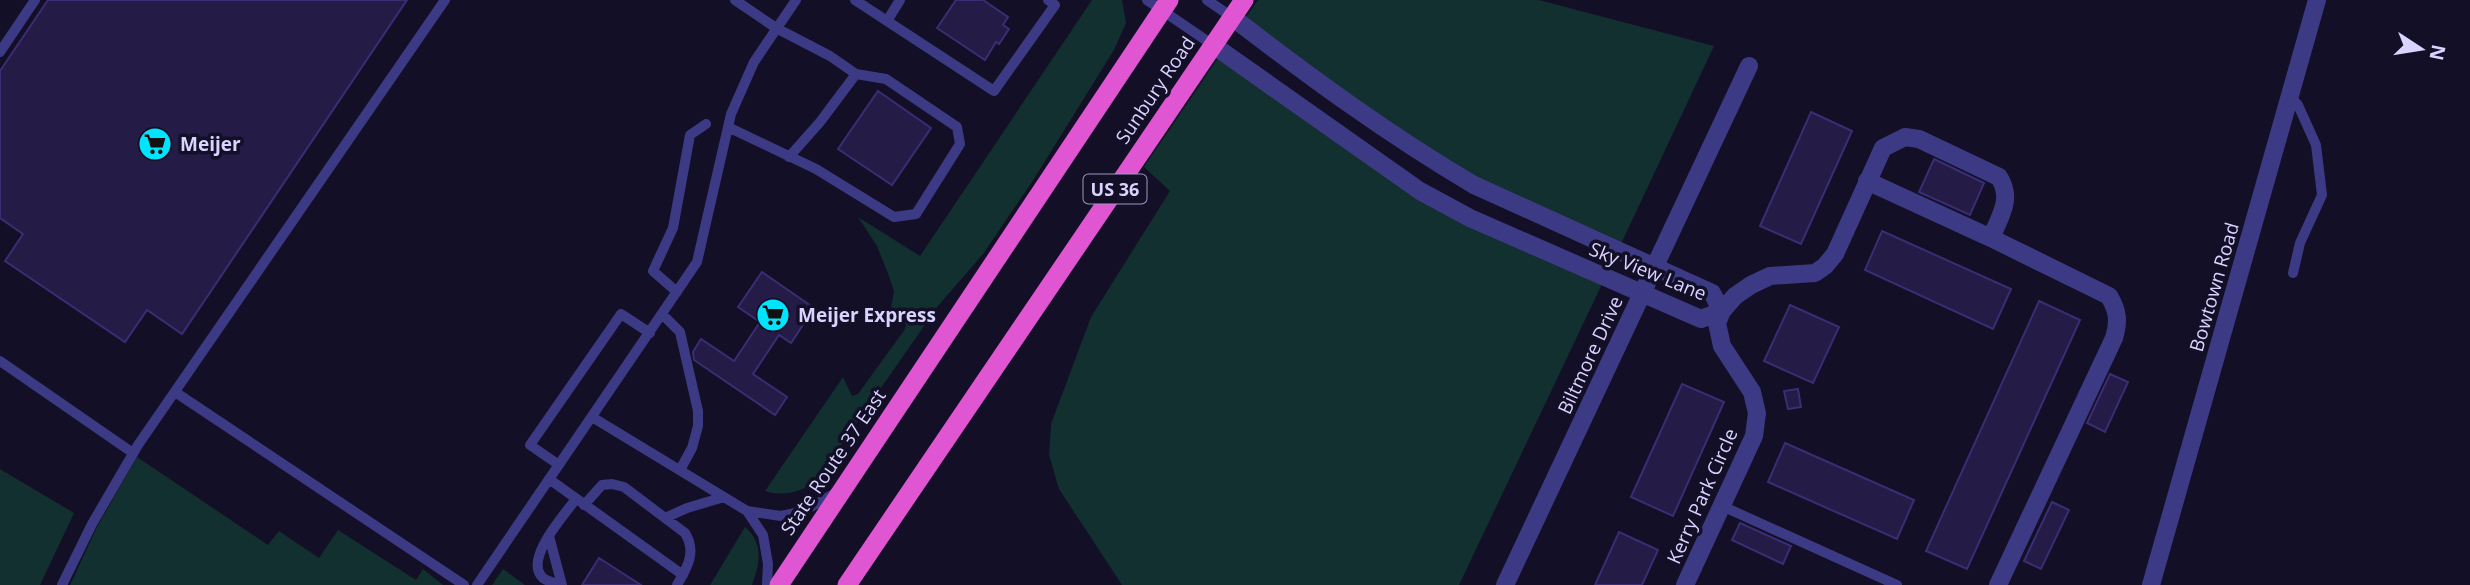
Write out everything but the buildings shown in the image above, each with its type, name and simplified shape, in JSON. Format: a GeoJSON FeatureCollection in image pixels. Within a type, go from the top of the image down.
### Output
{"type":"FeatureCollection","features":[{"type":"Feature","properties":{"kind":"highway","name":"Sunbury Road"},"geometry":{"type":"LineString","coordinates":[[847,585],[1244,0]]}},
{"type":"Feature","properties":{"kind":"highway","name":"Sunbury Road"},"geometry":{"type":"LineString","coordinates":[[926,363],[1159,4]]}},
{"type":"Feature","properties":{"kind":"highway","name":"State Route 37 East"},"geometry":{"type":"LineString","coordinates":[[779,585],[926,363]]}},
{"type":"Feature","properties":{"kind":"street","name":"Bowtown Road"},"geometry":{"type":"LineString","coordinates":[[2151,585],[2317,0]]}},
{"type":"Feature","properties":{"kind":"street","name":"Sky View Lane"},"geometry":{"type":"LineString","coordinates":[[1213,45],[1420,191],[1470,218],[1701,319],[1722,311],[1712,293],[1474,185],[1450,171],[1312,78],[1232,17]]}},
{"type":"Feature","properties":{"kind":"street","name":"Biltmore Drive"},"geometry":{"type":"LineString","coordinates":[[1505,585],[1749,66]]}},
{"type":"Feature","properties":{"kind":"street"},"geometry":{"type":"LineString","coordinates":[[1722,311],[1735,296],[1770,276],[1815,273],[1825,266],[1835,254],[1883,148],[1905,137],[1919,139],[1999,177],[2005,187],[2006,202],[1991,238]]}},
{"type":"Feature","properties":{"kind":"street"},"geometry":{"type":"LineString","coordinates":[[1867,181],[2109,296],[2116,308],[2119,321],[2114,338],[1998,585]]}},
{"type":"Feature","properties":{"kind":"street","name":"Kerry Park Circle"},"geometry":{"type":"LineString","coordinates":[[1685,585],[1754,436],[1758,413],[1752,392],[1722,346],[1717,323],[1722,311]]}},
{"type":"Feature","properties":{"kind":"lane"},"geometry":{"type":"LineString","coordinates":[[0,52],[35,0]]}},
{"type":"Feature","properties":{"kind":"lane"},"geometry":{"type":"LineString","coordinates":[[62,585],[92,524],[133,453],[445,0]]}},
{"type":"Feature","properties":{"kind":"lane"},"geometry":{"type":"LineString","coordinates":[[729,127],[816,169],[894,217],[916,214],[960,144],[957,127],[886,79],[856,74],[830,56],[776,28],[735,0]]}},
{"type":"Feature","properties":{"kind":"lane"},"geometry":{"type":"LineString","coordinates":[[478,585],[697,262],[731,114],[754,62],[796,0]]}},
{"type":"Feature","properties":{"kind":"lane"},"geometry":{"type":"LineString","coordinates":[[855,0],[994,91],[1055,5],[1048,0]]}},
{"type":"Feature","properties":{"kind":"lane"},"geometry":{"type":"LineString","coordinates":[[887,21],[900,0]]}},
{"type":"Feature","properties":{"kind":"lane"},"geometry":{"type":"LineString","coordinates":[[1207,0],[1232,17]]}},
{"type":"Feature","properties":{"kind":"lane"},"geometry":{"type":"LineString","coordinates":[[1159,4],[1213,45]]}},
{"type":"Feature","properties":{"kind":"lane"},"geometry":{"type":"LineString","coordinates":[[789,157],[820,122],[856,74]]}},
{"type":"Feature","properties":{"kind":"lane"},"geometry":{"type":"LineString","coordinates":[[2290,96],[2298,105],[2316,145],[2322,195],[2300,243],[2293,273]]}},
{"type":"Feature","properties":{"kind":"lane"},"geometry":{"type":"LineString","coordinates":[[677,292],[653,271],[673,228],[690,135],[706,124]]}},
{"type":"Feature","properties":{"kind":"lane"},"geometry":{"type":"LineString","coordinates":[[559,465],[530,444],[621,314],[650,333]]}},
{"type":"Feature","properties":{"kind":"lane"},"geometry":{"type":"LineString","coordinates":[[662,314],[680,332],[698,411],[698,426],[692,448],[680,470]]}},
{"type":"Feature","properties":{"kind":"lane"},"geometry":{"type":"LineString","coordinates":[[0,361],[133,453]]}},
{"type":"Feature","properties":{"kind":"lane"},"geometry":{"type":"LineString","coordinates":[[174,392],[464,585]]}},
{"type":"Feature","properties":{"kind":"lane"},"geometry":{"type":"LineString","coordinates":[[592,417],[747,511],[781,516],[804,511],[844,488]]}},
{"type":"Feature","properties":{"kind":"lane"},"geometry":{"type":"LineString","coordinates":[[549,479],[580,502],[680,580],[689,564],[691,542],[685,533],[624,487],[602,485],[580,502],[549,536],[538,557],[537,569],[543,579],[561,585]]}},
{"type":"Feature","properties":{"kind":"lane"},"geometry":{"type":"LineString","coordinates":[[665,518],[724,497]]}},
{"type":"Feature","properties":{"kind":"lane"},"geometry":{"type":"LineString","coordinates":[[1722,506],[1897,585]]}},
{"type":"Feature","properties":{"kind":"lane"},"geometry":{"type":"LineString","coordinates":[[747,511],[763,535],[768,565],[767,585]]}},
{"type":"Feature","properties":{"kind":"lane"},"geometry":{"type":"LineString","coordinates":[[549,536],[561,585]]}},
{"type":"Feature","properties":{"kind":"green space"},"geometry":{"type":"Polygon","coordinates":[[[1092,0],[1122,0],[1126,23],[1114,50],[1032,182],[983,254],[938,306],[817,480],[792,492],[779,494],[765,491],[843,377],[852,396],[858,394],[905,329],[906,325],[891,308],[894,291],[877,246],[858,217],[920,256],[1092,0]]]}},
{"type":"Feature","properties":{"kind":"green space"},"geometry":{"type":"Polygon","coordinates":[[[1258,0],[1539,0],[1714,46],[1620,246],[1485,183],[1445,161],[1244,20],[1258,0]]]}},
{"type":"Feature","properties":{"kind":"green space"},"geometry":{"type":"Polygon","coordinates":[[[1219,57],[1406,189],[1603,282],[1459,585],[1122,585],[1059,489],[1049,455],[1051,424],[1091,317],[1170,191],[1144,167],[1219,57]]]}},
{"type":"Feature","properties":{"kind":"green space"},"geometry":{"type":"Polygon","coordinates":[[[137,457],[268,545],[279,531],[319,558],[338,530],[416,580],[423,569],[443,585],[70,585],[97,527],[137,457]]]}},
{"type":"Feature","properties":{"kind":"green space"},"geometry":{"type":"Polygon","coordinates":[[[0,469],[74,513],[40,585],[0,585],[0,469]]]}},
{"type":"Feature","properties":{"kind":"green space"},"geometry":{"type":"Polygon","coordinates":[[[745,527],[755,540],[759,554],[752,585],[710,585],[745,527]]]}},
{"type":"Feature","properties":{"kind":"green space"},"geometry":{"type":"Polygon","coordinates":[[[503,569],[525,585],[492,585],[503,569]]]}},
{"type":"Feature","properties":{"kind":"place","name":"Meijer"},"geometry":{"type":"Point","coordinates":[155,144]}},
{"type":"Feature","properties":{"kind":"place","name":"Meijer Express"},"geometry":{"type":"Point","coordinates":[773,315]}}]}
